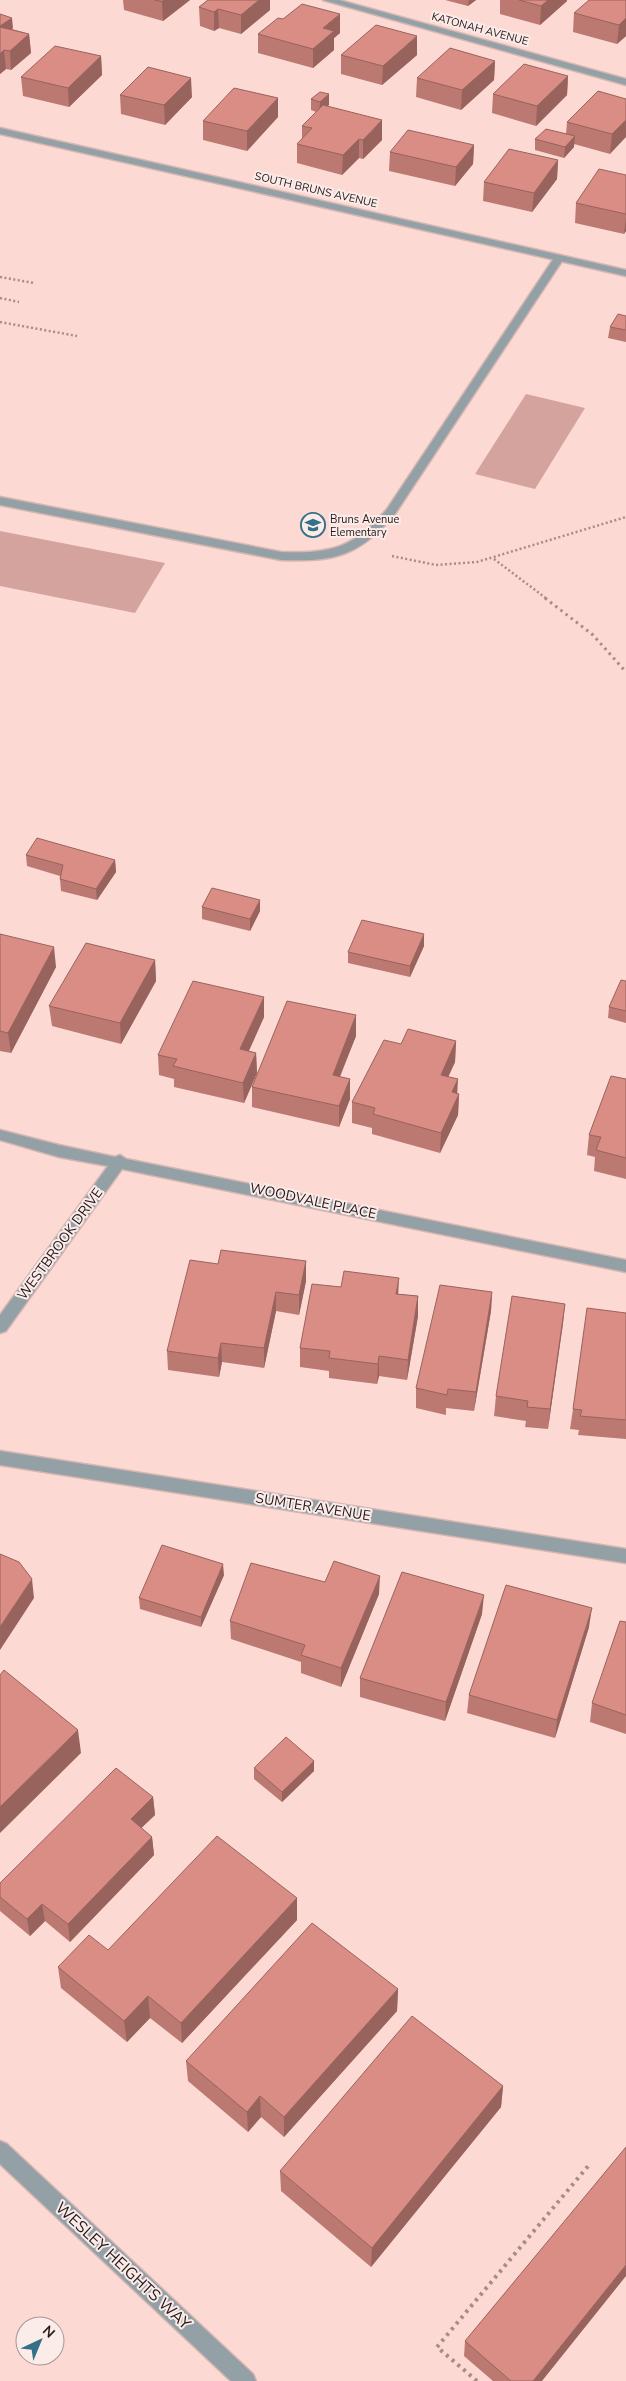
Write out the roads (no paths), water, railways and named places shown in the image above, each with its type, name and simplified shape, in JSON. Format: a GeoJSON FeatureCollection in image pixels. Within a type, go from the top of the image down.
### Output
{"type":"FeatureCollection","features":[{"type":"Feature","properties":{"kind":"street","name":"KATONAH AVENUE"},"geometry":{"type":"LineString","coordinates":[[328,0],[626,82]]}},
{"type":"Feature","properties":{"kind":"street","name":"SOUTH BRUNS AVENUE"},"geometry":{"type":"LineString","coordinates":[[0,132],[626,273]]}},
{"type":"Feature","properties":{"kind":"street"},"geometry":{"type":"LineString","coordinates":[[0,501],[281,556],[304,557],[334,554],[355,546],[370,536],[391,510],[560,258]]}},
{"type":"Feature","properties":{"kind":"street","name":"WOODVALE PLACE"},"geometry":{"type":"LineString","coordinates":[[0,1135],[59,1151],[626,1266]]}},
{"type":"Feature","properties":{"kind":"street","name":"WESTBROOK DRIVE"},"geometry":{"type":"LineString","coordinates":[[0,1327],[120,1162]]}},
{"type":"Feature","properties":{"kind":"street","name":"SUMTER AVENUE"},"geometry":{"type":"LineString","coordinates":[[0,1458],[626,1556]]}},
{"type":"Feature","properties":{"kind":"street","name":"WESLEY HEIGHTS WAY"},"geometry":{"type":"LineString","coordinates":[[0,2151],[246,2381]]}},
{"type":"Feature","properties":{"kind":"place","name":"Bruns Avenue Elementary"},"geometry":{"type":"Point","coordinates":[313,525]}}]}
